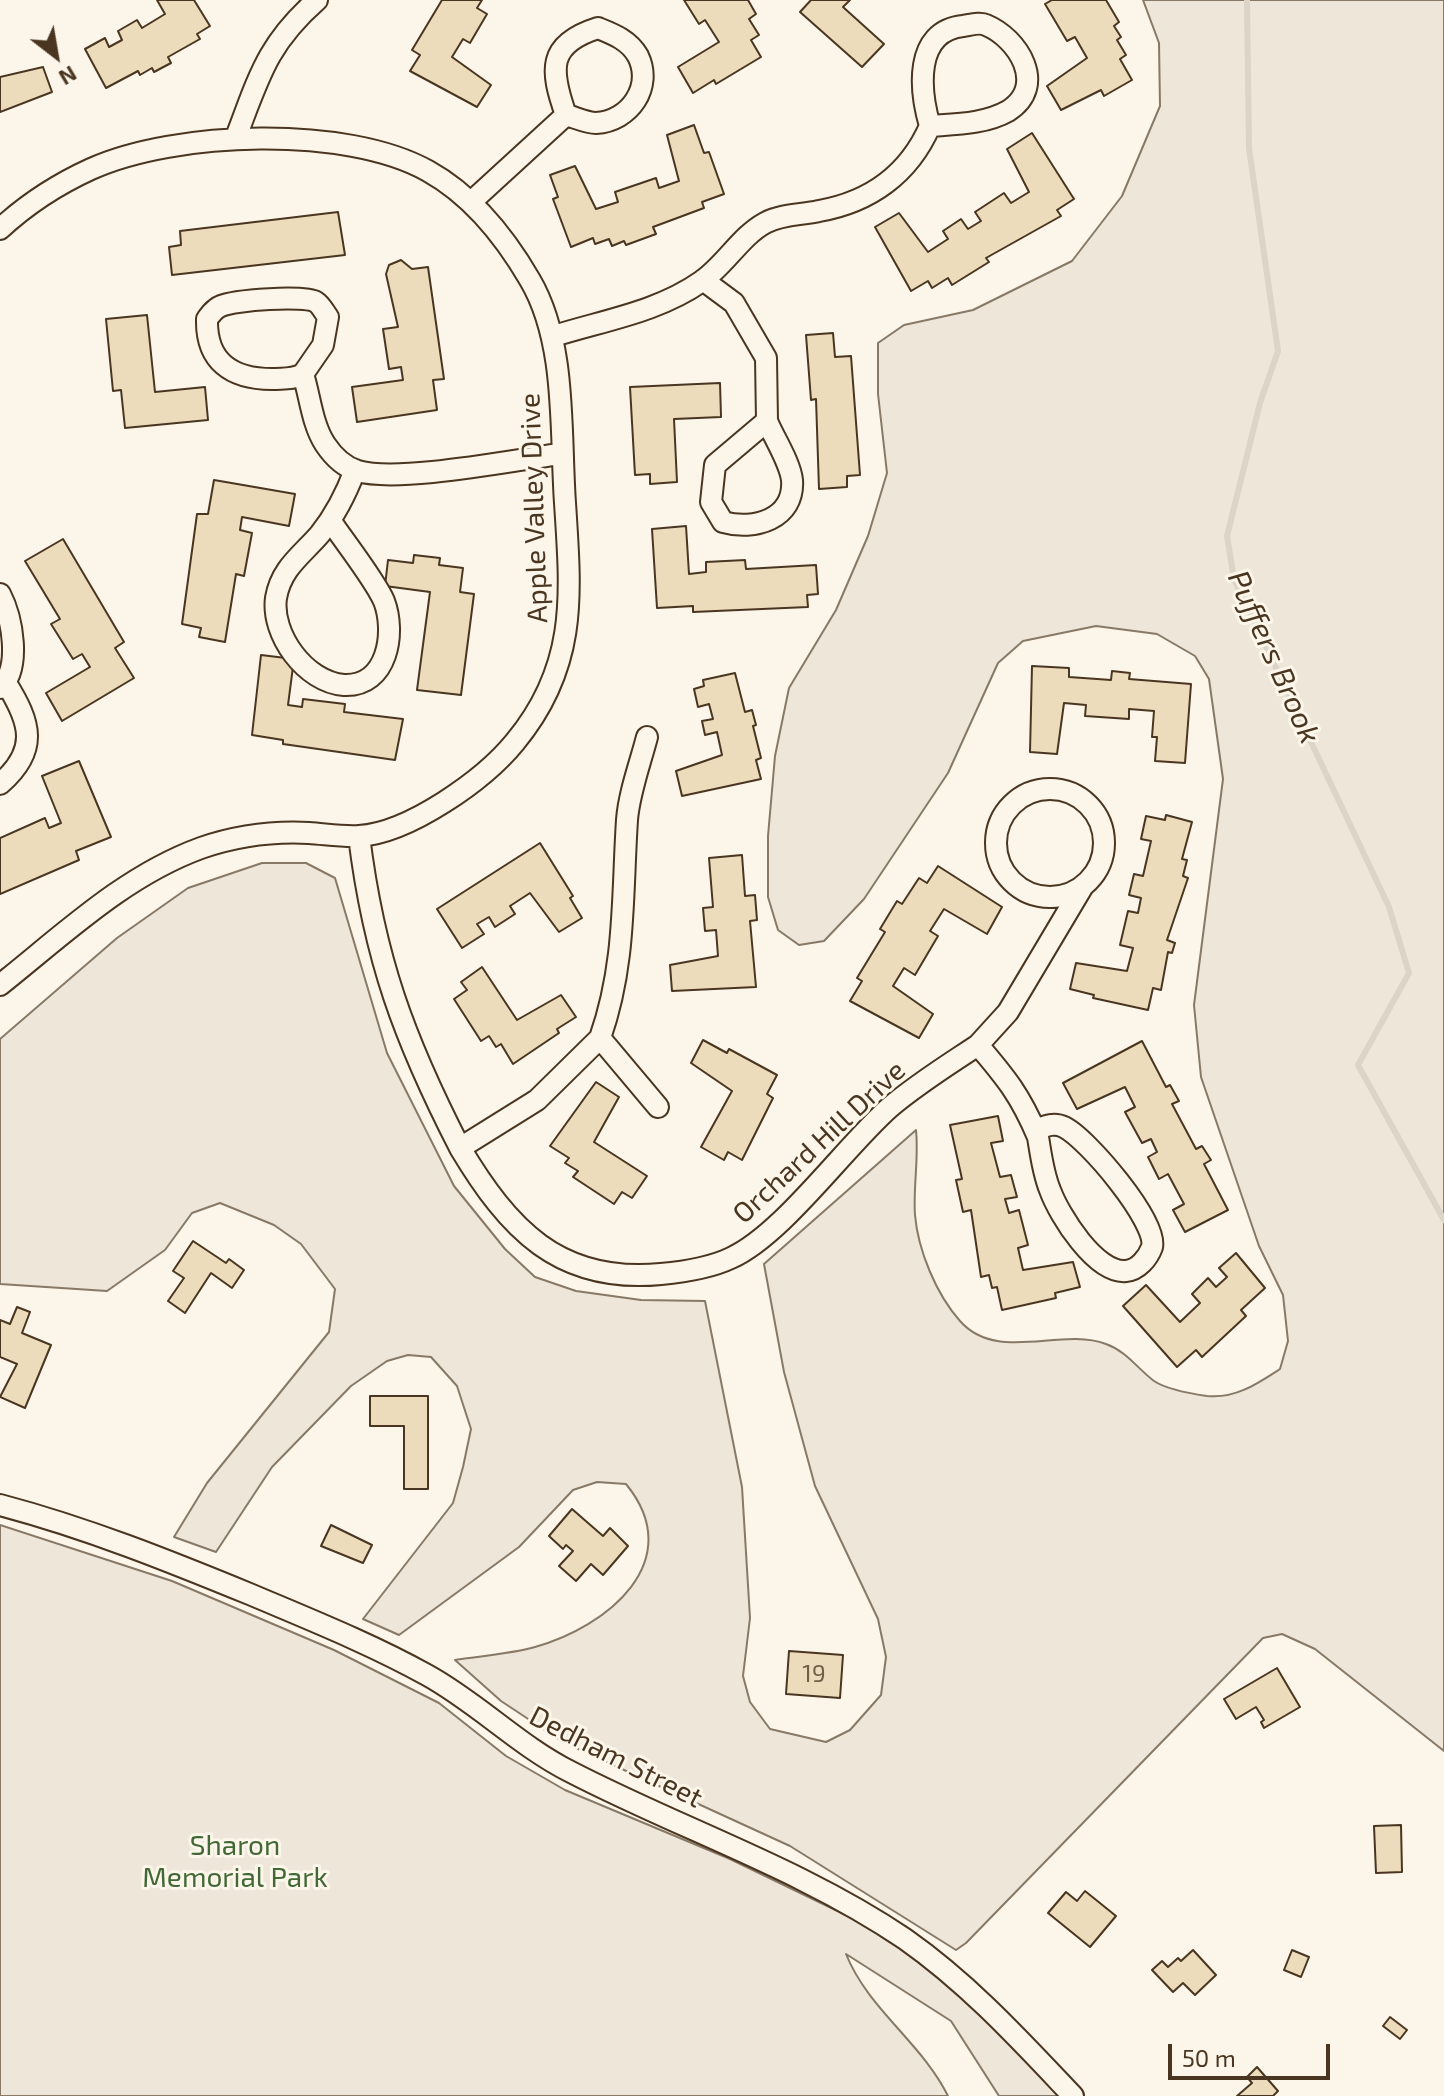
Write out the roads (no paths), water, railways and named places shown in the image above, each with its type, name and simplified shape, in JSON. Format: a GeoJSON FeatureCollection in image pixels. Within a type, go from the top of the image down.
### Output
{"type":"FeatureCollection","features":[{"type":"Feature","properties":{"kind":"street"},"geometry":{"type":"LineString","coordinates":[[236,137],[268,53],[288,25],[317,0]]}},
{"type":"Feature","properties":{"kind":"street"},"geometry":{"type":"LineString","coordinates":[[554,336],[653,308],[703,280],[766,223],[830,210],[876,191],[906,168],[920,150],[930,126],[921,93],[925,56],[938,35],[954,27],[984,23],[1010,38],[1025,62],[1028,76],[1020,99],[1008,111],[974,123],[930,126]]}},
{"type":"Feature","properties":{"kind":"street"},"geometry":{"type":"LineString","coordinates":[[598,28],[623,39],[638,56],[644,81],[638,97],[626,113],[596,123],[566,115],[554,74],[558,52],[574,35],[598,28]]}},
{"type":"Feature","properties":{"kind":"street"},"geometry":{"type":"LineString","coordinates":[[471,202],[566,115]]}},
{"type":"Feature","properties":{"kind":"street","name":"Apple Valley Drive"},"geometry":{"type":"LineString","coordinates":[[0,229],[30,201],[94,167],[236,137],[297,139],[368,149],[426,170],[471,202],[496,229],[532,283],[554,336],[570,606],[565,645],[549,688],[515,741],[471,782],[401,824],[359,836],[287,832],[245,835],[163,863],[128,884],[0,985]]}},
{"type":"Feature","properties":{"kind":"street"},"geometry":{"type":"LineString","coordinates":[[703,280],[734,303],[766,358],[767,421],[792,478],[791,495],[783,512],[760,524],[723,522],[711,502],[715,465],[767,421]]}},
{"type":"Feature","properties":{"kind":"street"},"geometry":{"type":"LineString","coordinates":[[314,300],[328,317],[326,331],[313,363],[303,374],[294,379],[253,379],[237,374],[224,366],[207,340],[207,319],[221,305],[314,300]]}},
{"type":"Feature","properties":{"kind":"street"},"geometry":{"type":"LineString","coordinates":[[303,374],[320,436],[338,460],[355,470],[415,472],[560,454]]}},
{"type":"Feature","properties":{"kind":"street"},"geometry":{"type":"LineString","coordinates":[[330,520],[379,592],[390,628],[383,662],[375,673],[350,685],[329,681],[314,672],[286,644],[275,623],[276,601],[283,576],[330,520],[346,495],[355,470]]}},
{"type":"Feature","properties":{"kind":"street"},"geometry":{"type":"LineString","coordinates":[[0,594],[13,654],[3,685],[18,703],[29,736],[20,764],[0,784]]}},
{"type":"Feature","properties":{"kind":"street"},"geometry":{"type":"LineString","coordinates":[[460,1148],[537,1100],[600,1038],[618,970],[625,916],[627,817],[647,737]]}},
{"type":"Feature","properties":{"kind":"street","name":"Orchard Hill Drive"},"geometry":{"type":"LineString","coordinates":[[359,836],[371,912],[391,995],[419,1067],[460,1148],[507,1216],[527,1237],[554,1255],[581,1267],[630,1275],[688,1270],[731,1258],[749,1246],[889,1109],[978,1045],[1012,1006],[1101,861],[1103,830],[1097,816],[1074,795],[1059,790],[1028,794],[1014,803],[997,831],[996,848],[1009,878],[1037,896],[1053,897],[1083,886]]}},
{"type":"Feature","properties":{"kind":"street"},"geometry":{"type":"LineString","coordinates":[[600,1038],[658,1107]]}},
{"type":"Feature","properties":{"kind":"street"},"geometry":{"type":"LineString","coordinates":[[978,1045],[1014,1085],[1035,1130],[1049,1189],[1067,1223],[1102,1264],[1125,1271],[1138,1266],[1151,1248],[1152,1234],[1110,1172],[1092,1150],[1062,1125],[1035,1130]]}},
{"type":"Feature","properties":{"kind":"street","name":"Dedham Street"},"geometry":{"type":"LineString","coordinates":[[0,1505],[179,1564],[356,1639],[449,1688],[517,1741],[573,1773],[852,1907],[904,1939],[967,1988],[1073,2096]]}},
{"type":"Feature","properties":{"kind":"waterway","name":"Puffers Brook"},"geometry":{"type":"LineString","coordinates":[[1247,0],[1249,148],[1278,351],[1260,403],[1227,536],[1234,579],[1389,907],[1409,973],[1358,1065],[1444,1220]]}},
{"type":"Feature","properties":{"kind":"park label","name":"Sharon Memorial Park"},"geometry":{"type":"Point","coordinates":[235,1862]}}]}
